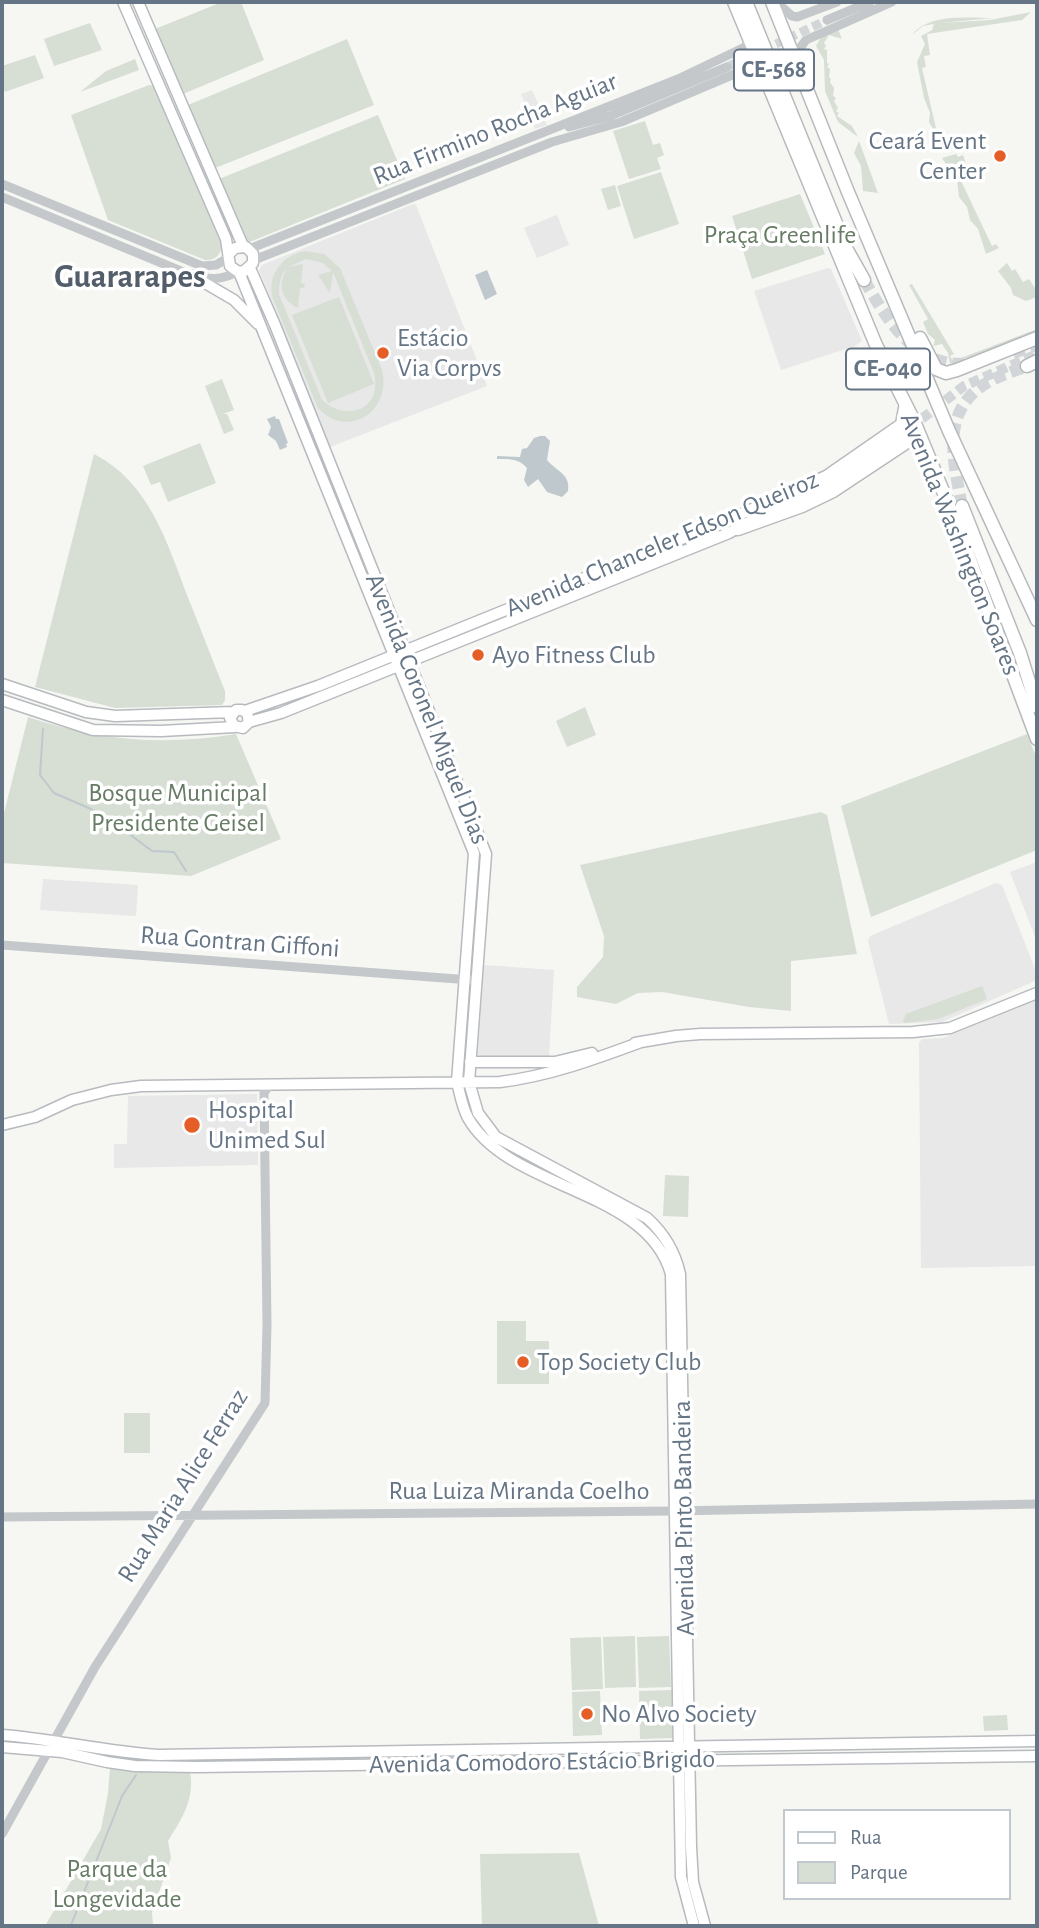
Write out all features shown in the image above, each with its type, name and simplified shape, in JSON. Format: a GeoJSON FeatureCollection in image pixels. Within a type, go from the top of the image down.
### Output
{"type":"FeatureCollection","features":[{"type":"Feature","properties":{"kind":"highway","name":"Avenida Washington Soares"},"geometry":{"type":"LineString","coordinates":[[734,2],[876,345],[905,403],[957,525],[1037,739]]}},
{"type":"Feature","properties":{"kind":"highway","name":"CE-568"},"geometry":{"type":"LineString","coordinates":[[746,2],[847,250],[864,280]]}},
{"type":"Feature","properties":{"kind":"highway","name":"Avenida Washington Soares"},"geometry":{"type":"LineString","coordinates":[[774,2],[848,192],[970,480],[1021,581],[1037,620]]}},
{"type":"Feature","properties":{"kind":"highway"},"geometry":{"type":"LineString","coordinates":[[848,192],[874,234],[924,348],[936,369],[951,373],[1037,338]]}},
{"type":"Feature","properties":{"kind":"highway"},"geometry":{"type":"LineString","coordinates":[[738,529],[833,492],[910,440],[917,439],[923,443]]}},
{"type":"Feature","properties":{"kind":"highway"},"geometry":{"type":"LineString","coordinates":[[962,506],[1020,653],[1037,707]]}},
{"type":"Feature","properties":{"kind":"main road"},"geometry":{"type":"LineString","coordinates":[[123,2],[226,239],[229,256]]}},
{"type":"Feature","properties":{"kind":"main road","name":"Avenida Coronel Miguel Dias"},"geometry":{"type":"LineString","coordinates":[[138,2],[249,256],[401,659],[442,760],[486,854],[470,1062],[463,1082]]}},
{"type":"Feature","properties":{"kind":"main road"},"geometry":{"type":"LineString","coordinates":[[229,256],[235,248],[249,256],[238,271]]}},
{"type":"Feature","properties":{"kind":"main road","name":"Avenida Coronel Miguel Dias"},"geometry":{"type":"LineString","coordinates":[[229,256],[230,266],[238,271],[354,540]]}},
{"type":"Feature","properties":{"kind":"main road"},"geometry":{"type":"LineString","coordinates":[[193,276],[234,300],[264,330]]}},
{"type":"Feature","properties":{"kind":"main road","name":"Avenida Chanceler Edson Queiroz"},"geometry":{"type":"LineString","coordinates":[[2,684],[86,712],[115,716],[281,713],[561,588],[723,522],[826,476],[901,424],[905,403]]}},
{"type":"Feature","properties":{"kind":"main road","name":"Avenida Chanceler Edson Queiroz"},"geometry":{"type":"LineString","coordinates":[[465,633],[536,611],[738,529],[779,505],[831,484],[906,432]]}},
{"type":"Feature","properties":{"kind":"main road"},"geometry":{"type":"LineString","coordinates":[[536,611],[561,588]]}},
{"type":"Feature","properties":{"kind":"main road"},"geometry":{"type":"LineString","coordinates":[[20,707],[26,693]]}},
{"type":"Feature","properties":{"kind":"main road"},"geometry":{"type":"LineString","coordinates":[[2,700],[78,726],[101,730],[161,731],[235,727],[230,720],[242,715]]}},
{"type":"Feature","properties":{"kind":"main road","name":"Avenida Coronel Miguel Dias"},"geometry":{"type":"LineString","coordinates":[[442,760],[474,853],[464,979],[463,1082],[468,1118],[489,1143],[511,1158],[640,1226],[661,1250],[675,1274]]}},
{"type":"Feature","properties":{"kind":"main road"},"geometry":{"type":"LineString","coordinates":[[470,1062],[555,1062],[641,1042],[700,1034],[913,1032],[950,1028],[1037,993]]}},
{"type":"Feature","properties":{"kind":"main road"},"geometry":{"type":"LineString","coordinates":[[2,1125],[36,1117],[72,1100],[141,1086],[500,1082],[543,1075],[641,1042]]}},
{"type":"Feature","properties":{"kind":"main road","name":"Avenida Pinto Bandeira"},"geometry":{"type":"LineString","coordinates":[[675,1274],[685,1761],[681,1877],[694,1905]]}},
{"type":"Feature","properties":{"kind":"main road","name":"Avenida Comodoro Estácio Brigido"},"geometry":{"type":"LineString","coordinates":[[2,1735],[54,1739],[109,1751],[159,1755],[1037,1741]]}},
{"type":"Feature","properties":{"kind":"main road","name":"Avenida Comodoro Estácio Brigido"},"geometry":{"type":"LineString","coordinates":[[2,1747],[48,1750],[121,1764],[184,1767],[1037,1756]]}},
{"type":"Feature","properties":{"kind":"main road"},"geometry":{"type":"LineString","coordinates":[[694,1905],[694,1926]]}},
{"type":"Feature","properties":{"kind":"main road"},"geometry":{"type":"LineString","coordinates":[[694,1905],[705,1926]]}},
{"type":"Feature","properties":{"kind":"street"},"geometry":{"type":"LineString","coordinates":[[774,2],[797,17],[837,2]]}},
{"type":"Feature","properties":{"kind":"street"},"geometry":{"type":"LineString","coordinates":[[827,20],[870,2]]}},
{"type":"Feature","properties":{"kind":"street"},"geometry":{"type":"LineString","coordinates":[[794,57],[806,40],[892,2]]}},
{"type":"Feature","properties":{"kind":"street","name":"Rua Firmino Rocha Aguiar"},"geometry":{"type":"LineString","coordinates":[[249,256],[714,63],[745,47],[749,38]]}},
{"type":"Feature","properties":{"kind":"street"},"geometry":{"type":"LineString","coordinates":[[552,130],[610,116],[727,67]]}},
{"type":"Feature","properties":{"kind":"street","name":"Rua Firmino Rocha Aguiar"},"geometry":{"type":"LineString","coordinates":[[249,256],[552,142],[621,122],[744,70],[762,72]]}},
{"type":"Feature","properties":{"kind":"street"},"geometry":{"type":"LineString","coordinates":[[2,184],[202,266],[216,265],[229,256]]}},
{"type":"Feature","properties":{"kind":"street"},"geometry":{"type":"LineString","coordinates":[[2,197],[193,276],[223,278],[238,271]]}},
{"type":"Feature","properties":{"kind":"street","name":"Rua Gontran Giffoni"},"geometry":{"type":"LineString","coordinates":[[2,945],[476,980]]}},
{"type":"Feature","properties":{"kind":"street","name":"Rua Maria Alice Ferraz"},"geometry":{"type":"LineString","coordinates":[[2,1834],[116,1633],[265,1403],[267,1325],[264,1093],[270,1084]]}},
{"type":"Feature","properties":{"kind":"street","name":"Rua Luiza Miranda Coelho"},"geometry":{"type":"LineString","coordinates":[[2,1517],[679,1511],[1037,1504]]}},
{"type":"Feature","properties":{"kind":"shaded area"},"geometry":{"type":"Polygon","coordinates":[[[532,90],[547,125],[535,129],[521,94],[532,90]]]}},
{"type":"Feature","properties":{"kind":"shaded area","name":"Estácio Via Corpvs"},"geometry":{"type":"Polygon","coordinates":[[[416,205],[487,386],[330,447],[259,270],[262,265],[416,205]]]}},
{"type":"Feature","properties":{"kind":"shaded area"},"geometry":{"type":"Polygon","coordinates":[[[557,215],[569,245],[537,258],[524,228],[557,215]]]}},
{"type":"Feature","properties":{"kind":"shaded area"},"geometry":{"type":"Polygon","coordinates":[[[831,269],[862,341],[855,346],[781,370],[754,291],[831,269]]]}},
{"type":"Feature","properties":{"kind":"shaded area"},"geometry":{"type":"Polygon","coordinates":[[[487,270],[497,294],[485,300],[475,275],[487,270]]]}},
{"type":"Feature","properties":{"kind":"shaded area"},"geometry":{"type":"Polygon","coordinates":[[[275,416],[279,419],[288,443],[287,447],[280,450],[276,441],[268,435],[271,427],[267,419],[275,416]]]}},
{"type":"Feature","properties":{"kind":"shaded area"},"geometry":{"type":"Polygon","coordinates":[[[545,436],[550,441],[547,460],[567,481],[568,491],[562,497],[547,492],[538,479],[528,487],[524,480],[527,468],[520,462],[497,459],[497,456],[520,457],[522,449],[527,448],[534,438],[545,436]]]}},
{"type":"Feature","properties":{"kind":"shaded area"},"geometry":{"type":"Polygon","coordinates":[[[1037,862],[1037,942],[1010,872],[1037,862]]]}},
{"type":"Feature","properties":{"kind":"shaded area"},"geometry":{"type":"Polygon","coordinates":[[[43,879],[138,885],[136,916],[40,910],[43,879]]]}},
{"type":"Feature","properties":{"kind":"shaded area"},"geometry":{"type":"Polygon","coordinates":[[[996,883],[1002,885],[1037,980],[942,1022],[889,1024],[868,941],[870,936],[996,883]]]}},
{"type":"Feature","properties":{"kind":"shaded area"},"geometry":{"type":"Polygon","coordinates":[[[484,965],[554,970],[549,1056],[481,1057],[478,1054],[484,965]]]}},
{"type":"Feature","properties":{"kind":"shaded area"},"geometry":{"type":"Polygon","coordinates":[[[1037,1000],[1037,1266],[921,1268],[919,1043],[922,1039],[943,1038],[1037,1000]]]}},
{"type":"Feature","properties":{"kind":"shaded area","name":"Hospital Unimed Sul"},"geometry":{"type":"Polygon","coordinates":[[[257,1094],[258,1165],[114,1168],[114,1144],[127,1144],[128,1096],[257,1094]]]}},
{"type":"Feature","properties":{"kind":"green space"},"geometry":{"type":"Polygon","coordinates":[[[222,2],[241,2],[264,60],[183,94],[155,29],[222,2]]]}},
{"type":"Feature","properties":{"kind":"green space"},"geometry":{"type":"Polygon","coordinates":[[[1031,12],[1022,20],[927,34],[930,55],[924,56],[926,67],[922,68],[938,137],[929,122],[930,113],[924,98],[917,62],[925,44],[921,36],[932,30],[934,24],[923,26],[950,18],[993,18],[941,23],[990,20],[1031,12]]]}},
{"type":"Feature","properties":{"kind":"green space"},"geometry":{"type":"Polygon","coordinates":[[[90,23],[102,50],[54,66],[44,39],[90,23]]]}},
{"type":"Feature","properties":{"kind":"green space"},"geometry":{"type":"Polygon","coordinates":[[[838,29],[842,39],[829,35],[824,43],[829,64],[827,67],[830,69],[830,82],[834,88],[834,101],[838,108],[836,111],[839,113],[837,116],[852,126],[858,137],[838,122],[825,91],[824,60],[816,46],[822,35],[838,29]]]}},
{"type":"Feature","properties":{"kind":"green space"},"geometry":{"type":"Polygon","coordinates":[[[347,39],[374,105],[215,168],[188,105],[347,39]]]}},
{"type":"Feature","properties":{"kind":"green space"},"geometry":{"type":"Polygon","coordinates":[[[35,55],[44,78],[5,92],[2,66],[35,55]]]}},
{"type":"Feature","properties":{"kind":"green space"},"geometry":{"type":"Polygon","coordinates":[[[135,59],[139,70],[80,92],[106,71],[135,59]]]}},
{"type":"Feature","properties":{"kind":"green space"},"geometry":{"type":"Polygon","coordinates":[[[149,85],[154,86],[222,245],[215,258],[205,260],[108,220],[71,115],[149,85]]]}},
{"type":"Feature","properties":{"kind":"green space"},"geometry":{"type":"Polygon","coordinates":[[[378,115],[405,179],[247,243],[219,179],[378,115]]]}},
{"type":"Feature","properties":{"kind":"green space"},"geometry":{"type":"Polygon","coordinates":[[[645,121],[653,145],[660,143],[664,155],[657,158],[661,169],[629,179],[613,131],[645,121]]]}},
{"type":"Feature","properties":{"kind":"green space"},"geometry":{"type":"Polygon","coordinates":[[[859,141],[878,193],[863,191],[861,166],[854,153],[859,141]]]}},
{"type":"Feature","properties":{"kind":"green space"},"geometry":{"type":"Polygon","coordinates":[[[956,154],[958,157],[963,155],[971,179],[962,183],[992,246],[996,244],[999,248],[986,254],[978,229],[970,220],[967,207],[959,197],[957,180],[942,158],[956,154]]]}},
{"type":"Feature","properties":{"kind":"green space"},"geometry":{"type":"Polygon","coordinates":[[[661,172],[679,224],[634,239],[617,186],[661,172]]]}},
{"type":"Feature","properties":{"kind":"green space"},"geometry":{"type":"Polygon","coordinates":[[[615,185],[621,206],[608,210],[601,189],[615,185]]]}},
{"type":"Feature","properties":{"kind":"green space","name":"Praça Greenlife"},"geometry":{"type":"Polygon","coordinates":[[[800,194],[825,254],[752,279],[732,216],[800,194]]]}},
{"type":"Feature","properties":{"kind":"green space"},"geometry":{"type":"Polygon","coordinates":[[[305,251],[324,254],[340,268],[382,370],[380,398],[374,409],[365,417],[342,421],[329,417],[318,408],[271,290],[278,268],[297,253],[305,251]],[[306,259],[288,267],[303,264],[301,283],[305,284],[304,288],[300,288],[298,308],[287,300],[282,291],[282,279],[287,268],[280,280],[279,294],[322,400],[342,411],[361,409],[373,396],[374,373],[333,272],[330,293],[318,275],[332,271],[323,263],[306,259]]]}},
{"type":"Feature","properties":{"kind":"green space"},"geometry":{"type":"Polygon","coordinates":[[[1007,263],[1012,271],[1015,269],[1023,282],[1029,279],[1037,291],[1037,297],[1026,301],[1013,295],[998,271],[1007,263]]]}},
{"type":"Feature","properties":{"kind":"green space"},"geometry":{"type":"Polygon","coordinates":[[[912,284],[954,354],[950,356],[953,361],[1037,329],[1037,332],[950,364],[948,353],[942,344],[933,346],[935,340],[928,334],[923,322],[928,319],[909,285],[912,284]]]}},
{"type":"Feature","properties":{"kind":"green space"},"geometry":{"type":"Polygon","coordinates":[[[339,297],[374,384],[328,403],[292,315],[339,297]]]}},
{"type":"Feature","properties":{"kind":"green space"},"geometry":{"type":"Polygon","coordinates":[[[222,379],[234,410],[223,414],[227,414],[234,430],[224,434],[205,386],[222,379]]]}},
{"type":"Feature","properties":{"kind":"green space"},"geometry":{"type":"Polygon","coordinates":[[[200,443],[216,483],[168,502],[160,482],[151,485],[143,466],[200,443]]]}},
{"type":"Feature","properties":{"kind":"green space","name":"Bosque Municipal Presidente Geisel"},"geometry":{"type":"Polygon","coordinates":[[[94,454],[129,480],[154,515],[225,691],[222,705],[115,708],[35,687],[94,454]]]}},
{"type":"Feature","properties":{"kind":"green space"},"geometry":{"type":"Polygon","coordinates":[[[585,707],[596,735],[567,747],[556,721],[585,707]]]}},
{"type":"Feature","properties":{"kind":"green space","name":"Bosque Municipal Presidente Geisel"},"geometry":{"type":"Polygon","coordinates":[[[28,717],[80,731],[131,739],[182,740],[236,734],[281,839],[191,876],[2,863],[2,821],[28,717]]]}},
{"type":"Feature","properties":{"kind":"green space"},"geometry":{"type":"Polygon","coordinates":[[[1027,734],[1037,759],[1037,850],[871,917],[841,806],[1027,734]]]}},
{"type":"Feature","properties":{"kind":"green space"},"geometry":{"type":"Polygon","coordinates":[[[821,812],[827,815],[857,954],[791,961],[791,1011],[749,1007],[662,992],[638,993],[616,1004],[577,997],[577,987],[603,957],[604,936],[580,865],[821,812]]]}},
{"type":"Feature","properties":{"kind":"green space"},"geometry":{"type":"Polygon","coordinates":[[[982,986],[987,999],[938,1019],[903,1021],[906,1014],[982,986]]]}},
{"type":"Feature","properties":{"kind":"green space"},"geometry":{"type":"Polygon","coordinates":[[[665,1175],[689,1176],[688,1217],[663,1216],[665,1175]]]}},
{"type":"Feature","properties":{"kind":"green space","name":"Top Society Club"},"geometry":{"type":"Polygon","coordinates":[[[497,1321],[526,1321],[526,1341],[549,1341],[549,1384],[497,1384],[497,1321]]]}},
{"type":"Feature","properties":{"kind":"green space"},"geometry":{"type":"Polygon","coordinates":[[[124,1413],[150,1413],[150,1453],[124,1453],[124,1413]]]}},
{"type":"Feature","properties":{"kind":"green space"},"geometry":{"type":"Polygon","coordinates":[[[635,1636],[636,1687],[605,1688],[603,1637],[635,1636]]]}},
{"type":"Feature","properties":{"kind":"green space"},"geometry":{"type":"Polygon","coordinates":[[[669,1636],[671,1687],[639,1688],[637,1637],[669,1636]]]}},
{"type":"Feature","properties":{"kind":"green space"},"geometry":{"type":"Polygon","coordinates":[[[601,1637],[603,1689],[572,1690],[570,1638],[601,1637]]]}},
{"type":"Feature","properties":{"kind":"green space"},"geometry":{"type":"Polygon","coordinates":[[[672,1690],[672,1738],[640,1739],[639,1691],[672,1690]]]}},
{"type":"Feature","properties":{"kind":"green space","name":"No Alvo Society"},"geometry":{"type":"Polygon","coordinates":[[[600,1691],[602,1735],[573,1736],[572,1692],[600,1691]]]}},
{"type":"Feature","properties":{"kind":"green space"},"geometry":{"type":"Polygon","coordinates":[[[1007,1715],[1008,1730],[984,1731],[983,1716],[1007,1715]]]}},
{"type":"Feature","properties":{"kind":"green space","name":"Parque da Longevidade"},"geometry":{"type":"Polygon","coordinates":[[[110,1768],[190,1771],[189,1800],[168,1841],[171,1858],[152,1912],[153,1925],[45,1926],[101,1829],[110,1768]]]}},
{"type":"Feature","properties":{"kind":"green space"},"geometry":{"type":"Polygon","coordinates":[[[579,1853],[599,1926],[482,1926],[480,1854],[579,1853]]]}},
{"type":"Feature","properties":{"kind":"waterway"},"geometry":{"type":"LineString","coordinates":[[43,729],[40,775],[54,793],[91,809],[152,851],[174,852],[186,871]]}},
{"type":"Feature","properties":{"kind":"waterway"},"geometry":{"type":"LineString","coordinates":[[64,1926],[71,1925],[122,1796],[136,1775]]}},
{"type":"Feature","properties":{"kind":"tunnel"},"geometry":{"type":"LineString","coordinates":[[727,67],[827,20]]}},
{"type":"Feature","properties":{"kind":"tunnel"},"geometry":{"type":"LineString","coordinates":[[864,280],[894,326],[920,351],[935,359],[972,363]]}},
{"type":"Feature","properties":{"kind":"tunnel"},"geometry":{"type":"LineString","coordinates":[[1013,353],[1037,345]]}},
{"type":"Feature","properties":{"kind":"tunnel"},"geometry":{"type":"LineString","coordinates":[[910,428],[964,386],[1037,354]]}},
{"type":"Feature","properties":{"kind":"tunnel"},"geometry":{"type":"LineString","coordinates":[[962,506],[953,441],[960,411],[982,386],[1027,366]]}},
{"type":"Feature","properties":{"kind":"place","name":"Ceará Event Center"},"geometry":{"type":"Point","coordinates":[1000,156]}},
{"type":"Feature","properties":{"kind":"place","name":"Estácio Via Corpvs"},"geometry":{"type":"Point","coordinates":[383,353]}},
{"type":"Feature","properties":{"kind":"place","name":"Ayo Fitness Club"},"geometry":{"type":"Point","coordinates":[478,655]}},
{"type":"Feature","properties":{"kind":"place","name":"Hospital Unimed Sul"},"geometry":{"type":"Point","coordinates":[192,1125]}},
{"type":"Feature","properties":{"kind":"place","name":"Top Society Club"},"geometry":{"type":"Point","coordinates":[523,1362]}},
{"type":"Feature","properties":{"kind":"place","name":"No Alvo Society"},"geometry":{"type":"Point","coordinates":[587,1714]}},
{"type":"Feature","properties":{"kind":"district","name":"Guararapes"},"geometry":{"type":"Point","coordinates":[130,277]}}]}
